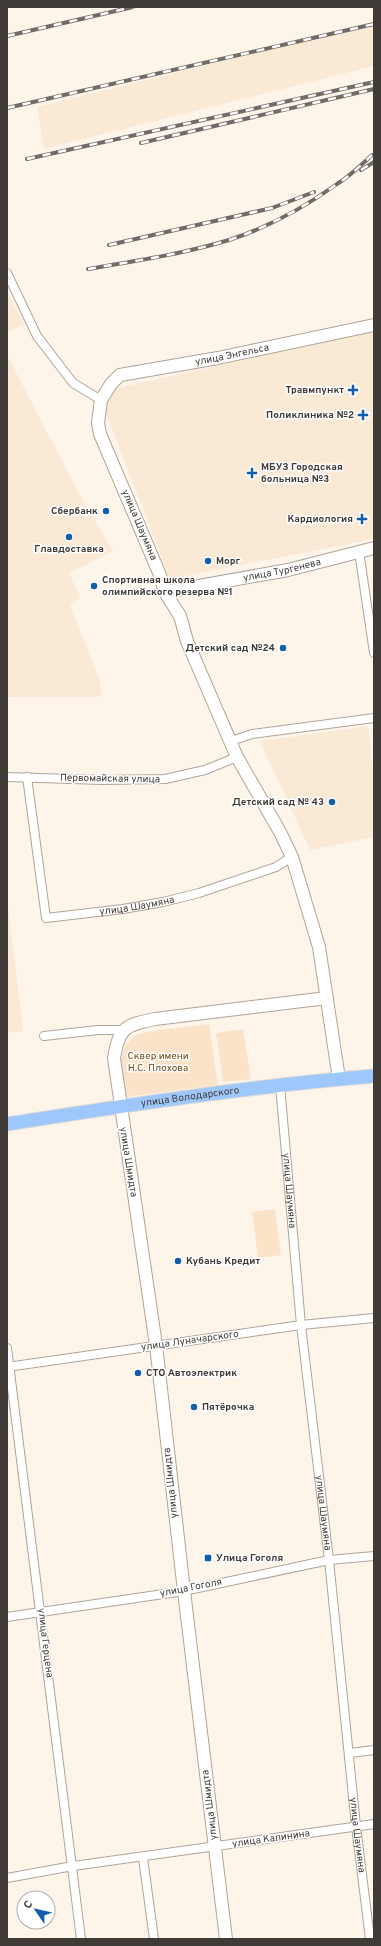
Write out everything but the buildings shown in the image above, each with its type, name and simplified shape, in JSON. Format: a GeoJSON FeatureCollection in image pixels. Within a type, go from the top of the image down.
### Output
{"type":"FeatureCollection","features":[{"type":"Feature","properties":{"kind":"main road","name":"улица Энгельса"},"geometry":{"type":"LineString","coordinates":[[100,400],[111,384],[120,376],[218,358],[374,324]]}},
{"type":"Feature","properties":{"kind":"main road","name":"улица Шаумяна"},"geometry":{"type":"LineString","coordinates":[[100,400],[98,423],[100,434],[160,576],[165,592],[180,616],[187,641],[237,757],[280,832],[292,857],[319,947],[339,1079]]}},
{"type":"Feature","properties":{"kind":"main road","name":"улица Тургенева"},"geometry":{"type":"LineString","coordinates":[[165,592],[187,586],[288,570],[374,548]]}},
{"type":"Feature","properties":{"kind":"main road"},"geometry":{"type":"LineString","coordinates":[[123,1030],[132,1024],[156,1019],[327,998]]}},
{"type":"Feature","properties":{"kind":"main road","name":"улица Шмидта"},"geometry":{"type":"LineString","coordinates":[[123,1030],[116,1041],[114,1058],[156,1345],[226,1939]]}},
{"type":"Feature","properties":{"kind":"main road","name":"улица Володарского"},"geometry":{"type":"LineString","coordinates":[[7,1124],[120,1106],[280,1085],[374,1076]]}},
{"type":"Feature","properties":{"kind":"street"},"geometry":{"type":"LineString","coordinates":[[7,273],[37,336],[72,383],[100,400]]}},
{"type":"Feature","properties":{"kind":"street"},"geometry":{"type":"LineString","coordinates":[[359,551],[374,653]]}},
{"type":"Feature","properties":{"kind":"street"},"geometry":{"type":"LineString","coordinates":[[234,740],[252,734],[374,718]]}},
{"type":"Feature","properties":{"kind":"street","name":"Первомайская улица"},"geometry":{"type":"LineString","coordinates":[[7,777],[165,780],[205,770],[237,757]]}},
{"type":"Feature","properties":{"kind":"street","name":"улица Шаумяна"},"geometry":{"type":"LineString","coordinates":[[27,777],[46,918],[136,906],[199,893],[276,867],[292,857]]}},
{"type":"Feature","properties":{"kind":"street"},"geometry":{"type":"LineString","coordinates":[[44,1036],[98,1030],[123,1030]]}},
{"type":"Feature","properties":{"kind":"street","name":"улица Шаумяна"},"geometry":{"type":"LineString","coordinates":[[280,1085],[301,1325],[329,1560],[350,1753],[356,1826],[370,1939]]}},
{"type":"Feature","properties":{"kind":"street","name":"улица Луначарского"},"geometry":{"type":"LineString","coordinates":[[8,1367],[301,1325],[374,1318]]}},
{"type":"Feature","properties":{"kind":"street","name":"улица Герцена"},"geometry":{"type":"LineString","coordinates":[[7,1348],[8,1367],[41,1612],[81,1939]]}},
{"type":"Feature","properties":{"kind":"street","name":"улица Гоголя"},"geometry":{"type":"LineString","coordinates":[[7,1617],[184,1591],[329,1560],[374,1556]]}},
{"type":"Feature","properties":{"kind":"street"},"geometry":{"type":"LineString","coordinates":[[350,1753],[374,1750]]}},
{"type":"Feature","properties":{"kind":"street","name":"улица Калинина"},"geometry":{"type":"LineString","coordinates":[[7,1878],[73,1866],[143,1858],[374,1824]]}},
{"type":"Feature","properties":{"kind":"street"},"geometry":{"type":"LineString","coordinates":[[143,1858],[154,1939]]}},
{"type":"Feature","properties":{"kind":"shaded area"},"geometry":{"type":"Polygon","coordinates":[[[374,24],[374,66],[44,149],[37,107],[374,24]]]}},
{"type":"Feature","properties":{"kind":"shaded area"},"geometry":{"type":"Polygon","coordinates":[[[7,291],[24,324],[7,332],[7,291]]]}},
{"type":"Feature","properties":{"kind":"shaded area","name":"МБУЗ Городская больница №3"},"geometry":{"type":"Polygon","coordinates":[[[374,331],[374,539],[170,579],[104,408],[108,390],[374,331]]]}},
{"type":"Feature","properties":{"kind":"shaded area"},"geometry":{"type":"Polygon","coordinates":[[[7,355],[76,488],[113,551],[69,573],[80,598],[70,606],[100,681],[102,695],[95,697],[7,697],[7,355]]]}},
{"type":"Feature","properties":{"kind":"shaded area","name":"Детский сад № 43"},"geometry":{"type":"Polygon","coordinates":[[[368,726],[374,781],[374,837],[310,850],[260,741],[368,726]]]}},
{"type":"Feature","properties":{"kind":"shaded area"},"geometry":{"type":"Polygon","coordinates":[[[7,897],[23,1031],[7,1033],[7,897]]]}},
{"type":"Feature","properties":{"kind":"green space","name":"Сквер имени Н.С. Плохова"},"geometry":{"type":"Polygon","coordinates":[[[209,1024],[218,1085],[125,1097],[120,1061],[125,1046],[135,1035],[151,1031],[209,1024]]]}},
{"type":"Feature","properties":{"kind":"green space"},"geometry":{"type":"Polygon","coordinates":[[[243,1029],[251,1079],[223,1082],[216,1033],[243,1029]]]}},
{"type":"Feature","properties":{"kind":"green space"},"geometry":{"type":"Polygon","coordinates":[[[275,1209],[281,1255],[258,1258],[252,1212],[275,1209]]]}},
{"type":"Feature","properties":{"kind":"railway"},"geometry":{"type":"LineString","coordinates":[[7,36],[133,7]]}},
{"type":"Feature","properties":{"kind":"railway"},"geometry":{"type":"LineString","coordinates":[[7,108],[374,24]]}},
{"type":"Feature","properties":{"kind":"railway"},"geometry":{"type":"LineString","coordinates":[[27,159],[374,82]]}},
{"type":"Feature","properties":{"kind":"railway"},"geometry":{"type":"LineString","coordinates":[[141,143],[374,89]]}},
{"type":"Feature","properties":{"kind":"railway"},"geometry":{"type":"LineString","coordinates":[[88,269],[177,253],[212,245],[243,235],[285,216],[325,193],[346,178],[372,155]]}},
{"type":"Feature","properties":{"kind":"railway"},"geometry":{"type":"LineString","coordinates":[[361,170],[374,162]]}},
{"type":"Feature","properties":{"kind":"railway"},"geometry":{"type":"LineString","coordinates":[[109,245],[272,208],[314,192]]}},
{"type":"Feature","properties":{"kind":"place","name":"Травмпункт"},"geometry":{"type":"Point","coordinates":[353,390]}},
{"type":"Feature","properties":{"kind":"place","name":"Поликлиника №2"},"geometry":{"type":"Point","coordinates":[363,415]}},
{"type":"Feature","properties":{"kind":"place","name":"МБУЗ Городская больница №3"},"geometry":{"type":"Point","coordinates":[252,473]}},
{"type":"Feature","properties":{"kind":"place","name":"Сбербанк"},"geometry":{"type":"Point","coordinates":[106,511]}},
{"type":"Feature","properties":{"kind":"place","name":"Кардиология"},"geometry":{"type":"Point","coordinates":[362,519]}},
{"type":"Feature","properties":{"kind":"place","name":"Главдоставка"},"geometry":{"type":"Point","coordinates":[69,537]}},
{"type":"Feature","properties":{"kind":"place","name":"Морг"},"geometry":{"type":"Point","coordinates":[208,561]}},
{"type":"Feature","properties":{"kind":"place","name":"Спортивная школа олимпийского резерва №1"},"geometry":{"type":"Point","coordinates":[94,586]}},
{"type":"Feature","properties":{"kind":"place","name":"Детский сад №24"},"geometry":{"type":"Point","coordinates":[283,648]}},
{"type":"Feature","properties":{"kind":"place","name":"Детский сад № 43"},"geometry":{"type":"Point","coordinates":[332,802]}},
{"type":"Feature","properties":{"kind":"place","name":"Кубань Кредит"},"geometry":{"type":"Point","coordinates":[178,1261]}},
{"type":"Feature","properties":{"kind":"place","name":"СТО Автоэлектрик"},"geometry":{"type":"Point","coordinates":[138,1373]}},
{"type":"Feature","properties":{"kind":"place","name":"Пятёрочка"},"geometry":{"type":"Point","coordinates":[194,1407]}},
{"type":"Feature","properties":{"kind":"place","name":"Улица Гоголя"},"geometry":{"type":"Point","coordinates":[208,1558]}}]}
